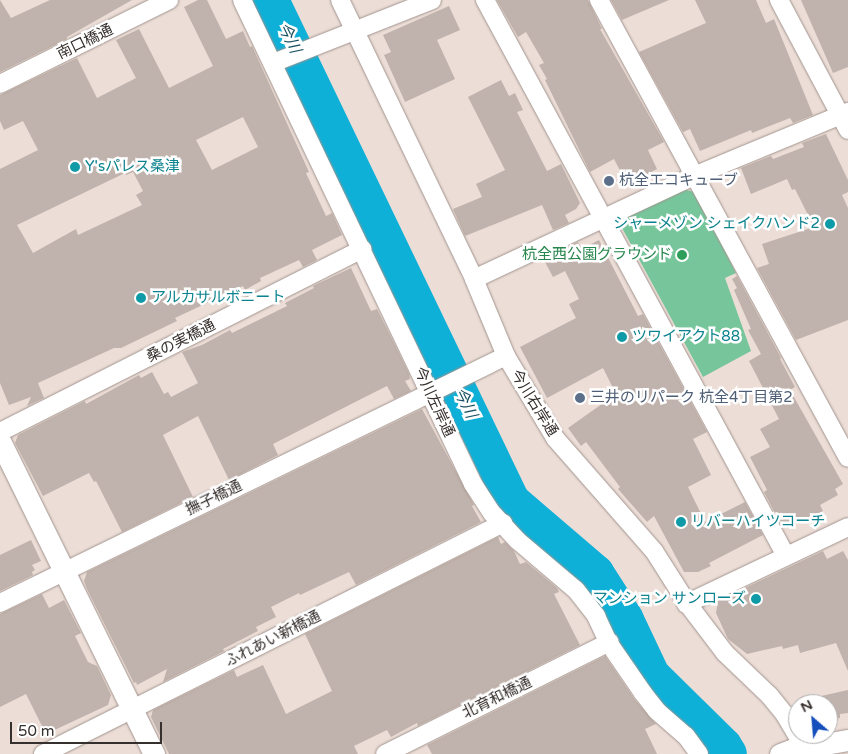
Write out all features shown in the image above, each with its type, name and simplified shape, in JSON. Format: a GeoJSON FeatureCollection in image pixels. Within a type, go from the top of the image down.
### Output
{"type":"FeatureCollection","features":[{"type":"Feature","properties":{"kind":"street","name":"南口橋通"},"geometry":{"type":"LineString","coordinates":[[0,84],[169,0]]}},
{"type":"Feature","properties":{"kind":"street","name":"今川左岸通"},"geometry":{"type":"LineString","coordinates":[[242,0],[281,60],[362,249],[473,484],[492,513],[517,540],[576,590],[596,616],[623,666],[657,711],[686,736],[699,754]]}},
{"type":"Feature","properties":{"kind":"street","name":"今川右岸通"},"geometry":{"type":"LineString","coordinates":[[340,0],[345,32],[474,279],[506,356],[555,438],[654,552],[686,604],[725,653],[769,695],[784,715],[796,751]]}},
{"type":"Feature","properties":{"kind":"street"},"geometry":{"type":"LineString","coordinates":[[281,60],[345,32],[432,0]]}},
{"type":"Feature","properties":{"kind":"street"},"geometry":{"type":"LineString","coordinates":[[485,0],[786,556]]}},
{"type":"Feature","properties":{"kind":"street"},"geometry":{"type":"LineString","coordinates":[[599,0],[696,175],[848,458]]}},
{"type":"Feature","properties":{"kind":"street"},"geometry":{"type":"LineString","coordinates":[[474,279],[696,175],[846,119],[779,0]]}},
{"type":"Feature","properties":{"kind":"street","name":"桑の実橋通"},"geometry":{"type":"LineString","coordinates":[[0,432],[362,249]]}},
{"type":"Feature","properties":{"kind":"street","name":"撫子橋通"},"geometry":{"type":"LineString","coordinates":[[0,603],[506,356]]}},
{"type":"Feature","properties":{"kind":"street"},"geometry":{"type":"LineString","coordinates":[[0,442],[154,754]]}},
{"type":"Feature","properties":{"kind":"street","name":"ふれあい新橋通"},"geometry":{"type":"LineString","coordinates":[[43,754],[503,523]]}},
{"type":"Feature","properties":{"kind":"street"},"geometry":{"type":"LineString","coordinates":[[686,604],[848,527]]}},
{"type":"Feature","properties":{"kind":"street","name":"北育和橋通"},"geometry":{"type":"LineString","coordinates":[[385,754],[609,642]]}},
{"type":"Feature","properties":{"kind":"street"},"geometry":{"type":"LineString","coordinates":[[796,751],[848,740]]}},
{"type":"Feature","properties":{"kind":"green space"},"geometry":{"type":"Polygon","coordinates":[[[682,189],[695,192],[736,273],[725,278],[751,351],[703,377],[621,226],[624,217],[682,189]]]}},
{"type":"Feature","properties":{"kind":"building"},"geometry":{"type":"Polygon","coordinates":[[[0,0],[11,18],[50,0],[132,0],[67,37],[67,39],[0,72],[0,0]]]}},
{"type":"Feature","properties":{"kind":"building"},"geometry":{"type":"Polygon","coordinates":[[[198,0],[207,0],[226,39],[243,31],[250,47],[252,46],[309,172],[306,173],[326,216],[332,213],[342,235],[312,250],[317,260],[303,267],[299,260],[260,278],[261,281],[245,290],[243,286],[175,318],[177,321],[121,348],[114,348],[38,383],[44,398],[27,406],[31,397],[9,405],[0,383],[0,169],[38,150],[23,121],[4,130],[0,121],[0,95],[77,58],[97,98],[136,78],[116,40],[139,29],[169,88],[213,66],[184,7],[198,0]],[[243,117],[196,140],[212,170],[258,147],[243,117]],[[133,172],[126,175],[125,173],[17,225],[33,253],[76,229],[78,235],[142,205],[136,195],[143,191],[133,172]]]}},
{"type":"Feature","properties":{"kind":"building"},"geometry":{"type":"Polygon","coordinates":[[[497,0],[588,0],[602,29],[600,29],[664,142],[648,150],[657,169],[627,184],[614,159],[590,172],[545,80],[547,79],[539,65],[544,63],[526,32],[518,37],[497,0]]]}},
{"type":"Feature","properties":{"kind":"building"},"geometry":{"type":"Polygon","coordinates":[[[611,0],[669,0],[622,20],[611,0]]]}},
{"type":"Feature","properties":{"kind":"building"},"geometry":{"type":"Polygon","coordinates":[[[695,0],[756,0],[766,23],[774,19],[813,115],[793,123],[790,118],[752,133],[751,130],[700,151],[690,129],[683,132],[639,52],[706,23],[695,0]]]}},
{"type":"Feature","properties":{"kind":"building"},"geometry":{"type":"Polygon","coordinates":[[[801,0],[848,0],[848,67],[833,73],[801,0]]]}},
{"type":"Feature","properties":{"kind":"building"},"geometry":{"type":"Polygon","coordinates":[[[449,6],[460,30],[437,40],[455,79],[405,102],[384,55],[391,52],[383,35],[449,6]]]}},
{"type":"Feature","properties":{"kind":"building"},"geometry":{"type":"Polygon","coordinates":[[[501,80],[509,96],[515,93],[523,110],[517,112],[547,171],[561,164],[580,203],[576,209],[565,215],[569,223],[553,230],[542,205],[465,236],[453,209],[482,197],[476,184],[505,170],[468,97],[501,80]]]}},
{"type":"Feature","properties":{"kind":"building"},"geometry":{"type":"Polygon","coordinates":[[[826,134],[848,180],[848,192],[842,195],[848,208],[848,320],[796,340],[757,268],[769,264],[762,244],[814,227],[795,189],[792,190],[787,179],[751,194],[741,168],[771,156],[773,159],[804,147],[802,143],[826,134]]]}},
{"type":"Feature","properties":{"kind":"building"},"geometry":{"type":"Polygon","coordinates":[[[599,240],[638,316],[643,314],[707,432],[693,439],[711,475],[688,487],[705,522],[745,502],[763,535],[709,563],[711,566],[698,572],[684,572],[654,516],[647,522],[618,489],[620,487],[586,442],[581,446],[568,428],[616,394],[603,368],[547,398],[520,347],[576,318],[569,304],[579,299],[565,271],[553,277],[545,262],[545,257],[578,242],[582,249],[599,240]]]}},
{"type":"Feature","properties":{"kind":"building"},"geometry":{"type":"Polygon","coordinates":[[[351,268],[371,311],[377,309],[395,345],[409,374],[410,379],[405,381],[411,391],[394,399],[387,386],[273,444],[278,455],[229,480],[198,416],[163,435],[193,497],[122,532],[96,481],[94,482],[89,473],[43,496],[15,443],[18,435],[85,401],[86,404],[139,375],[141,378],[152,372],[164,394],[168,392],[171,397],[198,383],[182,352],[202,345],[230,330],[232,333],[287,306],[285,303],[314,288],[313,286],[351,268]]]}},
{"type":"Feature","properties":{"kind":"building"},"geometry":{"type":"Polygon","coordinates":[[[737,276],[795,387],[790,390],[843,484],[835,489],[838,495],[820,505],[823,511],[787,528],[784,524],[782,526],[764,492],[767,490],[750,457],[770,447],[760,429],[779,419],[749,361],[761,354],[748,330],[751,329],[734,290],[737,288],[732,279],[737,276]]]}},
{"type":"Feature","properties":{"kind":"building"},"geometry":{"type":"Polygon","coordinates":[[[422,409],[474,505],[472,506],[481,522],[356,585],[349,572],[300,595],[299,593],[271,607],[276,617],[256,627],[258,631],[223,649],[224,651],[163,682],[167,669],[137,685],[136,682],[134,683],[87,589],[84,581],[87,572],[422,409]]]}},
{"type":"Feature","properties":{"kind":"building"},"geometry":{"type":"Polygon","coordinates":[[[498,537],[501,544],[505,542],[514,551],[520,564],[526,562],[557,588],[559,592],[554,594],[580,645],[418,726],[417,723],[391,737],[387,730],[354,746],[358,754],[169,754],[151,717],[153,710],[234,670],[237,677],[263,665],[286,714],[332,691],[305,634],[498,537]]]}},
{"type":"Feature","properties":{"kind":"building"},"geometry":{"type":"Polygon","coordinates":[[[31,540],[41,561],[32,565],[35,570],[32,572],[33,575],[0,591],[0,555],[31,540]]]}},
{"type":"Feature","properties":{"kind":"building"},"geometry":{"type":"Polygon","coordinates":[[[823,551],[827,559],[843,551],[848,560],[848,671],[836,643],[800,653],[798,645],[783,649],[782,646],[747,654],[728,639],[716,613],[718,601],[823,551]]]}},
{"type":"Feature","properties":{"kind":"building"},"geometry":{"type":"Polygon","coordinates":[[[42,594],[49,608],[64,600],[81,633],[75,636],[88,662],[97,666],[111,695],[108,705],[46,734],[26,694],[0,707],[0,614],[42,594]]]}},
{"type":"Feature","properties":{"kind":"building"},"geometry":{"type":"Polygon","coordinates":[[[605,656],[635,700],[656,724],[645,729],[657,754],[432,754],[427,745],[605,656]]]}},
{"type":"Feature","properties":{"kind":"building"},"geometry":{"type":"Polygon","coordinates":[[[848,690],[848,713],[840,714],[840,718],[838,718],[838,694],[830,694],[848,690]]]}},
{"type":"Feature","properties":{"kind":"waterway","name":"今川"},"geometry":{"type":"LineString","coordinates":[[271,0],[512,501],[596,573],[625,618],[652,675],[724,746],[729,754]]}},
{"type":"Feature","properties":{"kind":"place","name":"Y'sパレス桑津"},"geometry":{"type":"Point","coordinates":[75,167]}},
{"type":"Feature","properties":{"kind":"place","name":"杭全エコキューブ"},"geometry":{"type":"Point","coordinates":[609,181]}},
{"type":"Feature","properties":{"kind":"place","name":"シャーメゾン シェイクハンド2"},"geometry":{"type":"Point","coordinates":[830,224]}},
{"type":"Feature","properties":{"kind":"place","name":"杭全西公園グラウンド"},"geometry":{"type":"Point","coordinates":[682,255]}},
{"type":"Feature","properties":{"kind":"place","name":"アルカサルボニート"},"geometry":{"type":"Point","coordinates":[141,298]}},
{"type":"Feature","properties":{"kind":"place","name":"ツワイアクト88"},"geometry":{"type":"Point","coordinates":[622,337]}},
{"type":"Feature","properties":{"kind":"place","name":"三井のリパーク 杭全4丁目第2"},"geometry":{"type":"Point","coordinates":[580,398]}},
{"type":"Feature","properties":{"kind":"place","name":"リバーハイツコーチ"},"geometry":{"type":"Point","coordinates":[681,522]}},
{"type":"Feature","properties":{"kind":"place","name":"マンション サンローズ"},"geometry":{"type":"Point","coordinates":[756,599]}}]}
